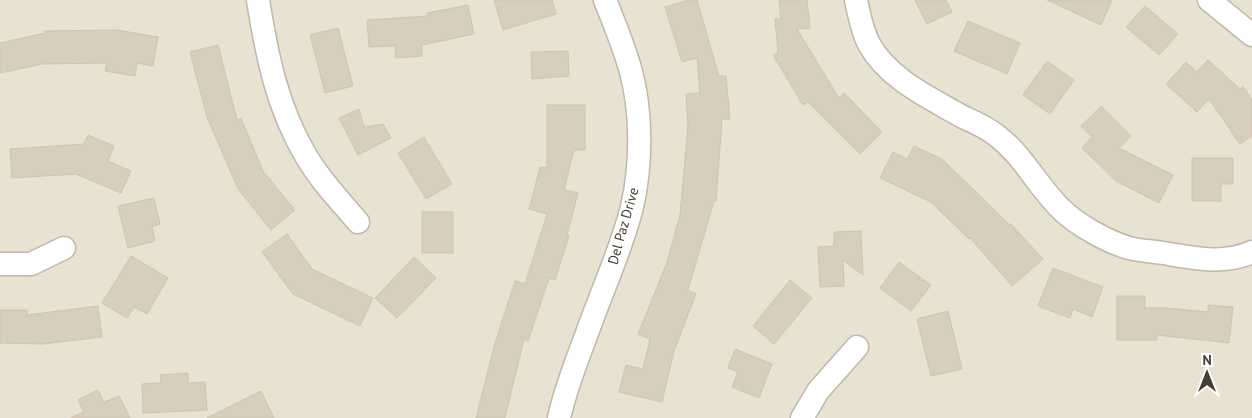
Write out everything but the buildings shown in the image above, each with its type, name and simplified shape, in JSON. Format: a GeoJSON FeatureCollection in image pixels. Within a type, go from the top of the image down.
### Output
{"type":"FeatureCollection","features":[{"type":"Feature","properties":{"kind":"street"},"geometry":{"type":"LineString","coordinates":[[258,0],[268,62],[278,95],[291,127],[306,157],[328,188],[358,222]]}},
{"type":"Feature","properties":{"kind":"street","name":"Del Paz Drive"},"geometry":{"type":"LineString","coordinates":[[559,418],[569,383],[624,232],[632,207],[636,178],[638,120],[636,97],[630,68],[605,0]]}},
{"type":"Feature","properties":{"kind":"street"},"geometry":{"type":"LineString","coordinates":[[856,0],[868,44],[881,61],[915,90],[995,134],[1015,152],[1061,209],[1082,225],[1129,248],[1218,260],[1243,256],[1252,252]]}},
{"type":"Feature","properties":{"kind":"street"},"geometry":{"type":"LineString","coordinates":[[1209,0],[1252,35]]}},
{"type":"Feature","properties":{"kind":"street"},"geometry":{"type":"LineString","coordinates":[[0,264],[32,264],[64,248]]}},
{"type":"Feature","properties":{"kind":"street"},"geometry":{"type":"LineString","coordinates":[[802,418],[818,391],[856,347]]}},
{"type":"Feature","properties":{"kind":"shaded area"},"geometry":{"type":"Polygon","coordinates":[[[0,0],[1252,0],[1252,418],[0,418],[0,0]]]}}]}
